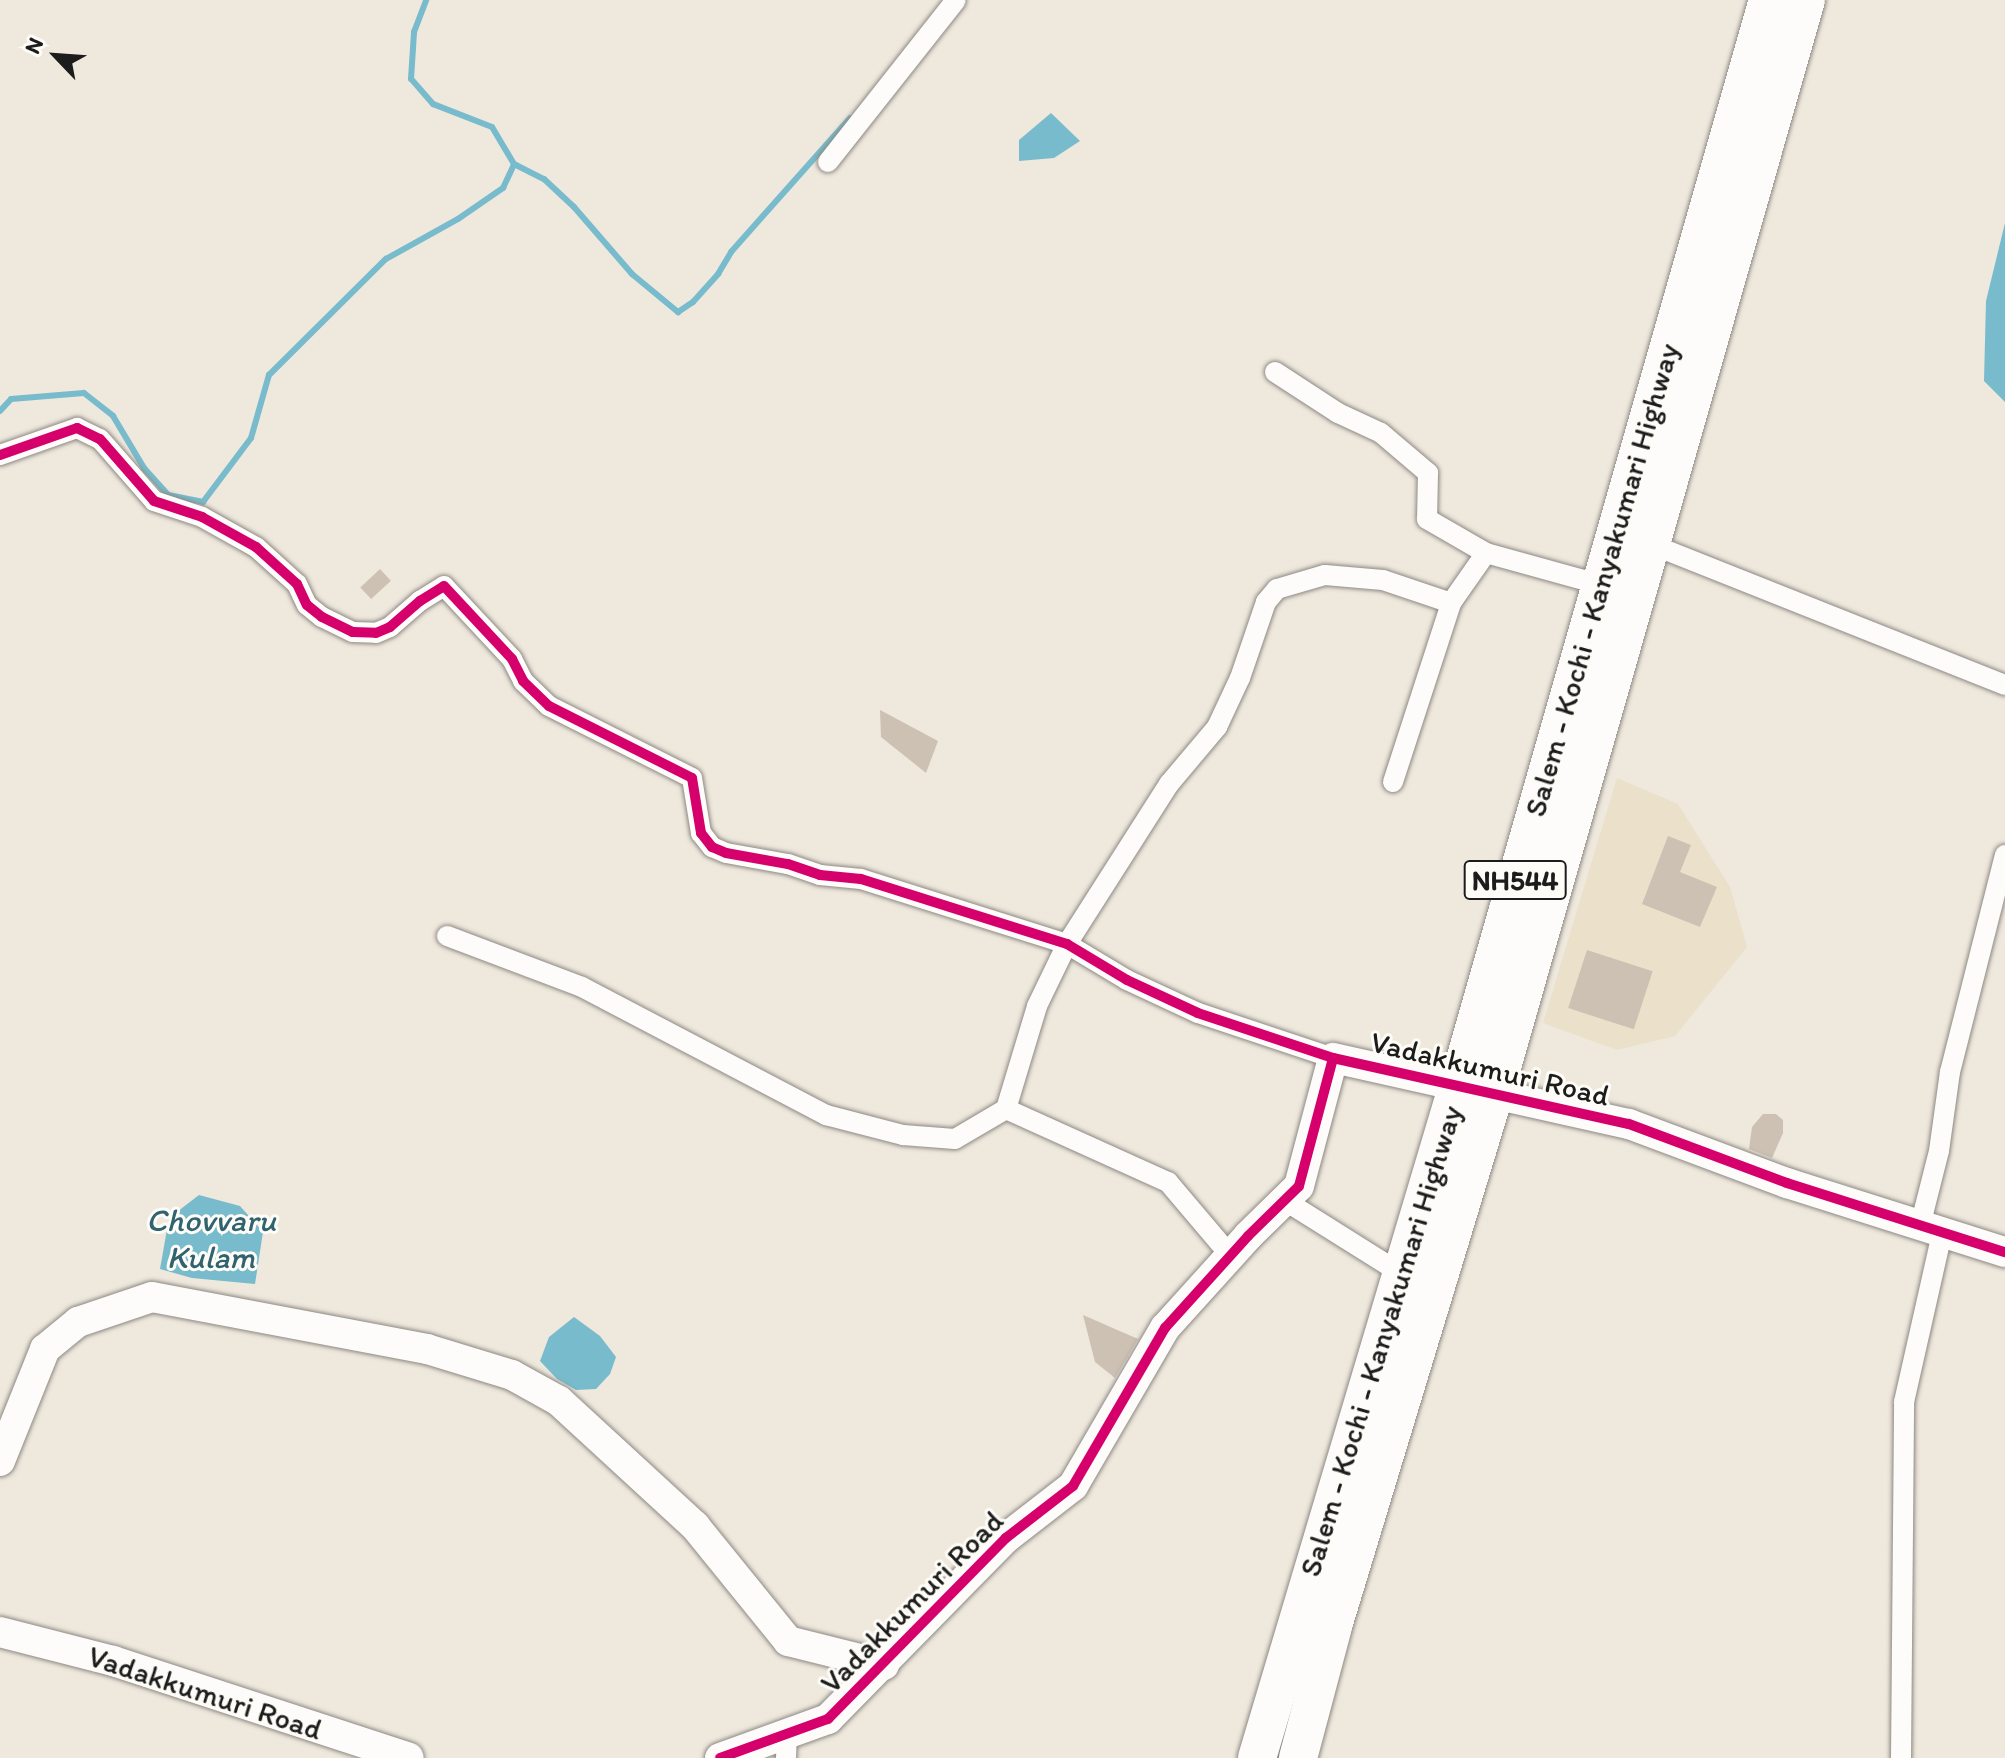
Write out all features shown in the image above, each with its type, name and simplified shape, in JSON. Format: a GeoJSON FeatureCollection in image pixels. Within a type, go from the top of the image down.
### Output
{"type":"FeatureCollection","features":[{"type":"Feature","properties":{"kind":"highway","name":"Salem - Kochi - Kanyakumari Highway"},"geometry":{"type":"LineString","coordinates":[[1257,1758],[1457,1088],[1768,0]]}},
{"type":"Feature","properties":{"kind":"highway","name":"Salem - Kochi - Kanyakumari Highway"},"geometry":{"type":"LineString","coordinates":[[1298,1758],[1333,1626],[1494,1095],[1653,545],[1806,0]]}},
{"type":"Feature","properties":{"kind":"street"},"geometry":{"type":"LineString","coordinates":[[828,162],[956,0]]}},
{"type":"Feature","properties":{"kind":"street"},"geometry":{"type":"LineString","coordinates":[[1275,372],[1338,413],[1381,433],[1428,473],[1427,519],[1486,553],[1601,585]]}},
{"type":"Feature","properties":{"kind":"street"},"geometry":{"type":"LineString","coordinates":[[0,455],[77,428],[100,439],[154,501],[202,517],[256,547],[297,584],[307,605],[322,617],[353,632],[376,633],[390,627],[420,601],[444,586],[496,640],[512,659],[523,681],[549,706],[692,778],[701,833],[712,847],[726,853],[788,864],[820,875],[861,879],[1067,944],[1127,980],[1198,1013],[1333,1058]]}},
{"type":"Feature","properties":{"kind":"street"},"geometry":{"type":"LineString","coordinates":[[1653,545],[2005,685]]}},
{"type":"Feature","properties":{"kind":"street"},"geometry":{"type":"LineString","coordinates":[[1393,782],[1451,603],[1486,553]]}},
{"type":"Feature","properties":{"kind":"street"},"geometry":{"type":"LineString","coordinates":[[447,936],[582,987],[776,1091],[862,1126],[955,1139],[1006,1109],[1037,1006],[1067,944],[1169,784],[1217,727],[1240,678],[1266,602],[1277,589],[1325,575],[1383,580],[1451,603]]}},
{"type":"Feature","properties":{"kind":"street"},"geometry":{"type":"LineString","coordinates":[[1901,1758],[1904,1402],[1931,1230],[1950,1072],[2005,855]]}},
{"type":"Feature","properties":{"kind":"street","name":"Vadakkumuri Road"},"geometry":{"type":"LineString","coordinates":[[720,1758],[787,1745],[828,1719],[1006,1538],[1073,1486],[1165,1328],[1230,1255],[1299,1186],[1333,1058],[1629,1124],[1787,1183],[2005,1252]]}},
{"type":"Feature","properties":{"kind":"street"},"geometry":{"type":"LineString","coordinates":[[1006,1109],[1168,1182],[1230,1255]]}},
{"type":"Feature","properties":{"kind":"street"},"geometry":{"type":"LineString","coordinates":[[1284,1200],[1402,1274]]}},
{"type":"Feature","properties":{"kind":"street"},"geometry":{"type":"LineString","coordinates":[[0,1461],[45,1349],[78,1322],[152,1297],[427,1349],[512,1375],[559,1401],[695,1526],[788,1641],[884,1665]]}},
{"type":"Feature","properties":{"kind":"street","name":"Vadakkumuri Road"},"geometry":{"type":"LineString","coordinates":[[0,1632],[113,1661],[409,1758]]}},
{"type":"Feature","properties":{"kind":"shaded area"},"geometry":{"type":"Polygon","coordinates":[[[1617,778],[1678,804],[1730,887],[1747,947],[1675,1036],[1617,1050],[1543,1023],[1617,778]]]}},
{"type":"Feature","properties":{"kind":"water"},"geometry":{"type":"Polygon","coordinates":[[[1051,113],[1080,141],[1054,158],[1019,161],[1019,140],[1051,113]]]}},
{"type":"Feature","properties":{"kind":"water"},"geometry":{"type":"Polygon","coordinates":[[[2005,223],[2005,402],[1984,381],[1986,301],[2005,223]]]}},
{"type":"Feature","properties":{"kind":"water","name":"Chovvaru Kulam"},"geometry":{"type":"Polygon","coordinates":[[[199,1195],[240,1206],[263,1232],[255,1284],[192,1278],[160,1269],[169,1218],[199,1195]]]}},
{"type":"Feature","properties":{"kind":"water"},"geometry":{"type":"Polygon","coordinates":[[[574,1317],[600,1336],[616,1357],[610,1374],[596,1389],[576,1390],[557,1379],[540,1361],[549,1337],[574,1317]]]}},
{"type":"Feature","properties":{"kind":"building"},"geometry":{"type":"Polygon","coordinates":[[[380,569],[391,581],[371,599],[360,587],[380,569]]]}},
{"type":"Feature","properties":{"kind":"building"},"geometry":{"type":"Polygon","coordinates":[[[880,710],[938,741],[926,773],[881,737],[880,710]]]}},
{"type":"Feature","properties":{"kind":"building"},"geometry":{"type":"Polygon","coordinates":[[[1668,836],[1691,845],[1680,872],[1717,887],[1700,927],[1642,904],[1668,836]]]}},
{"type":"Feature","properties":{"kind":"building"},"geometry":{"type":"Polygon","coordinates":[[[1587,950],[1653,971],[1634,1029],[1568,1008],[1587,950]]]}},
{"type":"Feature","properties":{"kind":"building"},"geometry":{"type":"Polygon","coordinates":[[[1763,1114],[1776,1114],[1783,1120],[1783,1133],[1772,1158],[1749,1149],[1752,1127],[1763,1114]]]}},
{"type":"Feature","properties":{"kind":"building"},"geometry":{"type":"Polygon","coordinates":[[[1083,1315],[1138,1339],[1115,1378],[1095,1362],[1083,1315]]]}},
{"type":"Feature","properties":{"kind":"waterway"},"geometry":{"type":"LineString","coordinates":[[0,411],[11,399],[84,393],[113,416],[144,468],[168,495],[203,502],[251,438],[269,375],[386,259],[458,219],[503,188],[514,164],[492,127],[433,104],[411,79],[414,32],[426,0]]}},
{"type":"Feature","properties":{"kind":"waterway"},"geometry":{"type":"LineString","coordinates":[[514,164],[544,179],[574,207],[632,274],[678,312],[693,302],[718,274],[731,252],[850,118]]}},
{"type":"Feature","properties":{"kind":"cycle path"},"geometry":{"type":"LineString","coordinates":[[0,455],[77,428],[100,439],[154,501],[202,517],[256,547],[297,584],[307,605],[322,617],[353,632],[376,633],[390,627],[420,601],[444,586],[512,659],[523,681],[549,706],[692,778],[701,833],[712,847],[726,853],[788,864],[820,875],[861,879],[1067,944],[1127,980],[1198,1013],[1333,1058]]}},
{"type":"Feature","properties":{"kind":"cycle path"},"geometry":{"type":"LineString","coordinates":[[720,1758],[828,1719],[1006,1538],[1073,1486],[1165,1328],[1248,1236],[1299,1186],[1333,1058],[1629,1124],[1787,1183],[2005,1252]]}}]}
